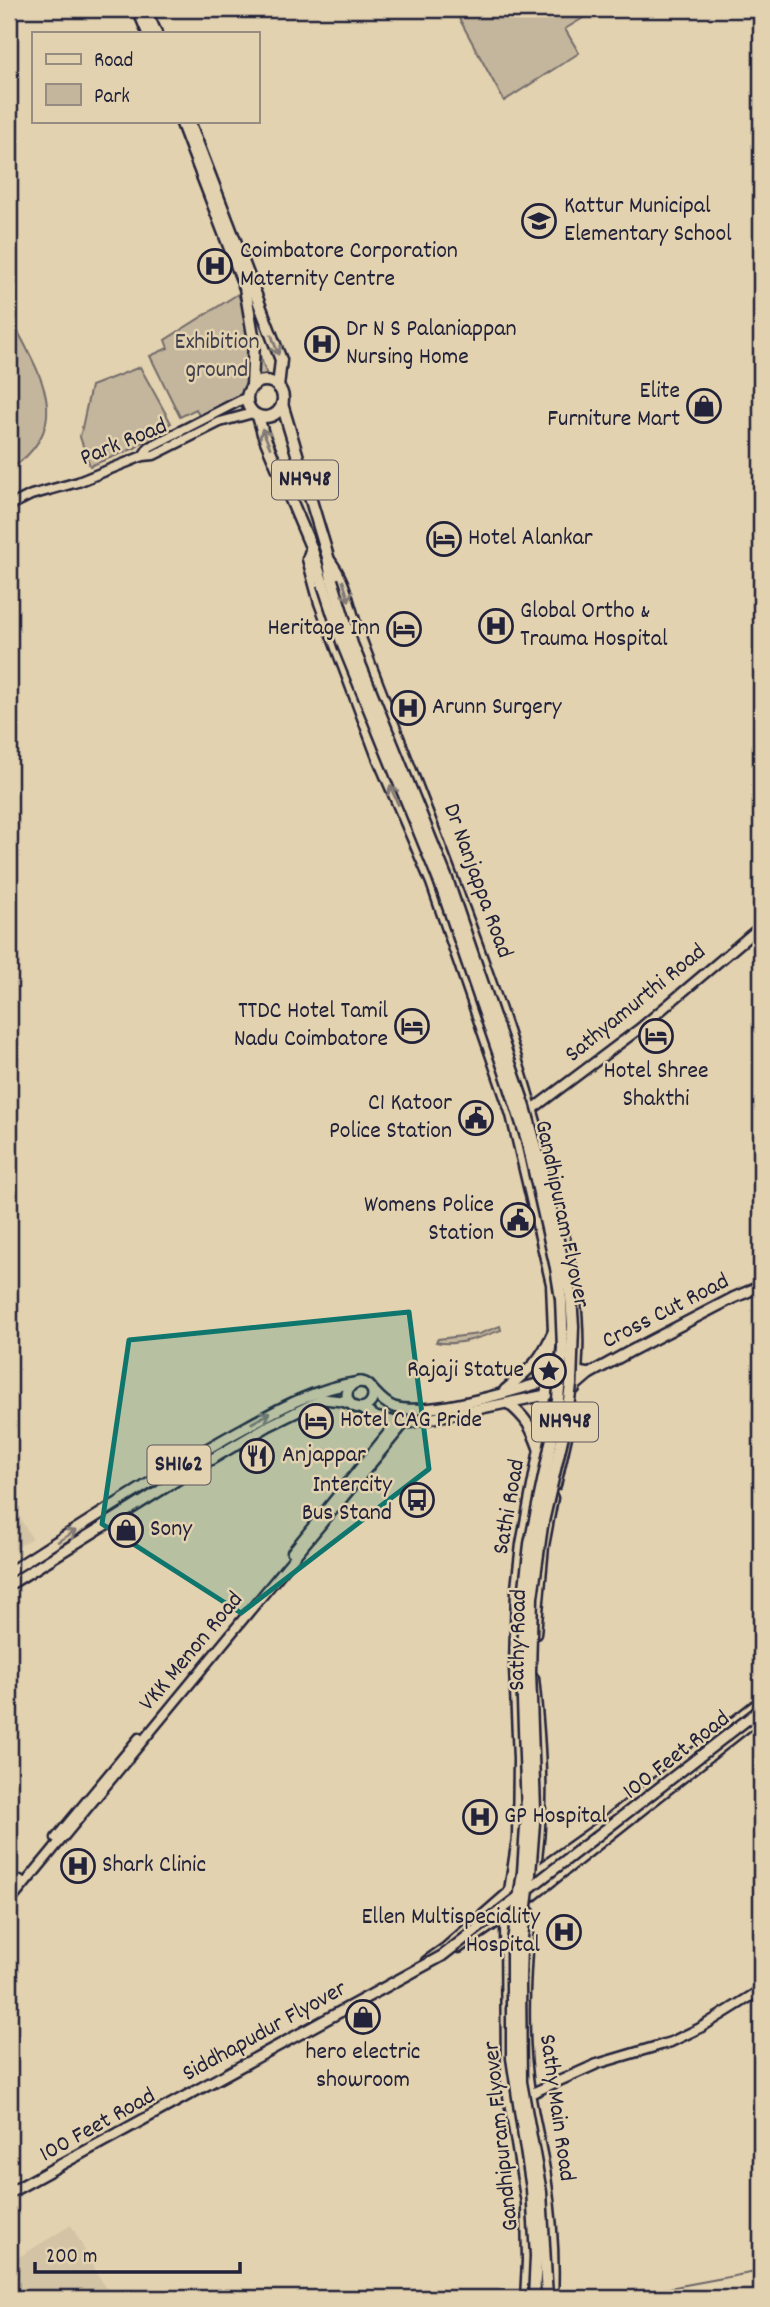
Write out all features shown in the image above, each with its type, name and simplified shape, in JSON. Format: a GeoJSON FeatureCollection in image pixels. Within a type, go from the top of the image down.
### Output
{"type":"FeatureCollection","features":[{"type":"Feature","properties":{"kind":"highway"},"geometry":{"type":"LineString","coordinates":[[138,9],[148,32]]}},
{"type":"Feature","properties":{"kind":"highway"},"geometry":{"type":"LineString","coordinates":[[145,9],[156,32]]}},
{"type":"Feature","properties":{"kind":"highway","name":"NH948"},"geometry":{"type":"LineString","coordinates":[[181,122],[281,360],[278,387],[282,392],[282,404]]}},
{"type":"Feature","properties":{"kind":"highway","name":"NH948"},"geometry":{"type":"LineString","coordinates":[[190,122],[241,266],[254,341],[252,386],[247,397],[249,408],[256,414]]}},
{"type":"Feature","properties":{"kind":"highway"},"geometry":{"type":"LineString","coordinates":[[252,386],[262,381],[274,383],[278,387]]}},
{"type":"Feature","properties":{"kind":"highway"},"geometry":{"type":"LineString","coordinates":[[256,414],[270,416],[282,404]]}},
{"type":"Feature","properties":{"kind":"highway","name":"Dr Nanjappa Road"},"geometry":{"type":"LineString","coordinates":[[282,404],[328,557]]}},
{"type":"Feature","properties":{"kind":"highway","name":"Dr Nanjappa Road"},"geometry":{"type":"LineString","coordinates":[[256,414],[311,547]]}},
{"type":"Feature","properties":{"kind":"highway","name":"Gandhipuram Flyover"},"geometry":{"type":"LineString","coordinates":[[311,547],[328,582],[447,879],[525,1107],[571,1297],[571,1385],[566,1422],[542,1526],[532,1597],[530,1672],[535,1810],[520,1980],[521,2082],[541,2192],[547,2298]]}},
{"type":"Feature","properties":{"kind":"highway","name":"Gandhipuram Flyover"},"geometry":{"type":"LineString","coordinates":[[328,557],[328,582],[344,645],[448,905],[527,1140],[561,1299],[563,1348],[556,1419],[530,1544],[524,1596],[522,1673],[527,1812],[523,1872],[512,1948],[512,2058],[532,2189],[536,2256],[534,2298]]}},
{"type":"Feature","properties":{"kind":"main road","name":"Cross Cut Road"},"geometry":{"type":"LineString","coordinates":[[575,1386],[589,1374],[672,1328],[761,1286]]}},
{"type":"Feature","properties":{"kind":"main road"},"geometry":{"type":"LineString","coordinates":[[501,1394],[544,1354],[553,1332]]}},
{"type":"Feature","properties":{"kind":"main road"},"geometry":{"type":"LineString","coordinates":[[365,1384],[384,1402],[419,1410],[501,1394],[578,1372],[589,1374]]}},
{"type":"Feature","properties":{"kind":"main road"},"geometry":{"type":"LineString","coordinates":[[365,1384],[373,1395],[372,1400],[365,1407],[356,1406],[348,1400],[348,1390],[351,1386],[365,1384]]}},
{"type":"Feature","properties":{"kind":"main road","name":"SH162"},"geometry":{"type":"LineString","coordinates":[[9,1572],[187,1460],[264,1416],[317,1391],[365,1384]]}},
{"type":"Feature","properties":{"kind":"main road"},"geometry":{"type":"LineString","coordinates":[[400,1423],[509,1404],[575,1386]]}},
{"type":"Feature","properties":{"kind":"main road","name":"SH162"},"geometry":{"type":"LineString","coordinates":[[9,1585],[193,1470],[268,1426],[323,1399],[342,1401],[376,1417],[400,1423]]}},
{"type":"Feature","properties":{"kind":"main road"},"geometry":{"type":"LineString","coordinates":[[509,1404],[524,1416],[531,1426],[539,1449]]}},
{"type":"Feature","properties":{"kind":"main road","name":"100 Feet Road"},"geometry":{"type":"LineString","coordinates":[[535,1873],[594,1831],[761,1702]]}},
{"type":"Feature","properties":{"kind":"main road","name":"Siddhapudur Flyover"},"geometry":{"type":"LineString","coordinates":[[9,2193],[442,1955],[761,1709]]}},
{"type":"Feature","properties":{"kind":"main road","name":"100 Feet Road"},"geometry":{"type":"LineString","coordinates":[[531,1897],[761,1715]]}},
{"type":"Feature","properties":{"kind":"street"},"geometry":{"type":"LineString","coordinates":[[143,456],[149,447],[247,397]]}},
{"type":"Feature","properties":{"kind":"street","name":"Park Road"},"geometry":{"type":"LineString","coordinates":[[9,506],[31,495],[78,482],[154,454],[220,422],[256,414]]}},
{"type":"Feature","properties":{"kind":"street","name":"Dr Nanjappa Road"},"geometry":{"type":"LineString","coordinates":[[311,547],[307,559],[319,603],[376,755],[431,883],[514,1129],[551,1284],[553,1332],[547,1380]]}},
{"type":"Feature","properties":{"kind":"street","name":"Dr Nanjappa Road"},"geometry":{"type":"LineString","coordinates":[[328,557],[341,573],[357,628],[435,826],[489,975],[532,1108],[546,1155],[572,1267],[580,1330],[575,1386]]}},
{"type":"Feature","properties":{"kind":"street","name":"Sathyamurthi Road"},"geometry":{"type":"LineString","coordinates":[[514,1129],[532,1108],[639,1029],[761,926]]}},
{"type":"Feature","properties":{"kind":"street","name":"Sathi Road"},"geometry":{"type":"LineString","coordinates":[[505,1917],[517,1838],[514,1668],[516,1588],[521,1544],[539,1449],[547,1380]]}},
{"type":"Feature","properties":{"kind":"street","name":"Sathy Road"},"geometry":{"type":"LineString","coordinates":[[531,1897],[540,1835],[540,1727],[533,1665],[538,1594],[544,1546],[569,1433],[575,1386]]}},
{"type":"Feature","properties":{"kind":"street","name":"VKK Menon Road"},"geometry":{"type":"LineString","coordinates":[[9,1894],[400,1423]]}},
{"type":"Feature","properties":{"kind":"street","name":"VKK Menon Road"},"geometry":{"type":"LineString","coordinates":[[9,1903],[400,1423]]}},
{"type":"Feature","properties":{"kind":"street","name":"100 Feet Road"},"geometry":{"type":"LineString","coordinates":[[9,2193],[26,2180],[424,1962],[535,1873]]}},
{"type":"Feature","properties":{"kind":"street","name":"100 Feet Road"},"geometry":{"type":"LineString","coordinates":[[9,2193],[425,1970],[531,1897]]}},
{"type":"Feature","properties":{"kind":"street","name":"Sathy Main Road"},"geometry":{"type":"LineString","coordinates":[[531,1897],[526,1987],[526,2059],[546,2176],[553,2298]]}},
{"type":"Feature","properties":{"kind":"street","name":"Sathy Main Road"},"geometry":{"type":"LineString","coordinates":[[505,1917],[506,2084],[526,2203],[525,2298]]}},
{"type":"Feature","properties":{"kind":"street"},"geometry":{"type":"LineString","coordinates":[[530,2094],[597,2064],[671,2042],[700,2028],[761,1990]]}},
{"type":"Feature","properties":{"kind":"highlighted area"},"geometry":{"type":"Polygon","coordinates":[[[409,1312],[429,1469],[241,1613],[102,1524],[129,1340],[409,1312]]]}},
{"type":"Feature","properties":{"kind":"shaded area","name":"Global Ortho & Trauma Hospital"},"geometry":{"type":"Polygon","coordinates":[[[502,610],[513,630],[490,642],[478,623],[502,610]]]}},
{"type":"Feature","properties":{"kind":"shaded area"},"geometry":{"type":"Polygon","coordinates":[[[9,1500],[32,1538],[9,1553],[9,1500]]]}},
{"type":"Feature","properties":{"kind":"shaded area"},"geometry":{"type":"Polygon","coordinates":[[[71,2225],[111,2298],[9,2298],[9,2263],[71,2225]]]}},
{"type":"Feature","properties":{"kind":"green space"},"geometry":{"type":"Polygon","coordinates":[[[454,9],[598,9],[565,29],[579,53],[504,101],[454,9]]]}},
{"type":"Feature","properties":{"kind":"green space","name":"Exhibition ground"},"geometry":{"type":"Polygon","coordinates":[[[238,294],[268,378],[257,388],[200,418],[196,409],[180,417],[150,356],[168,348],[165,340],[238,294]]]}},
{"type":"Feature","properties":{"kind":"green space"},"geometry":{"type":"Polygon","coordinates":[[[9,314],[40,376],[46,396],[47,415],[42,434],[30,452],[9,470],[9,314]]]}},
{"type":"Feature","properties":{"kind":"green space"},"geometry":{"type":"Polygon","coordinates":[[[140,367],[171,423],[135,448],[90,466],[80,437],[91,386],[140,367]]]}},
{"type":"Feature","properties":{"kind":"green space"},"geometry":{"type":"Polygon","coordinates":[[[500,1326],[501,1330],[468,1340],[436,1342],[438,1339],[479,1334],[500,1326]]]}},
{"type":"Feature","properties":{"kind":"waterway"},"geometry":{"type":"LineString","coordinates":[[615,2298],[761,2271]]}},
{"type":"Feature","properties":{"kind":"place","name":"Kattur Municipal Elementary School"},"geometry":{"type":"Point","coordinates":[539,221]}},
{"type":"Feature","properties":{"kind":"place","name":"Coimbatore Corporation Maternity Centre"},"geometry":{"type":"Point","coordinates":[215,266]}},
{"type":"Feature","properties":{"kind":"place","name":"Dr N S Palaniappan Nursing Home"},"geometry":{"type":"Point","coordinates":[322,344]}},
{"type":"Feature","properties":{"kind":"place","name":"Elite Furniture Mart"},"geometry":{"type":"Point","coordinates":[704,406]}},
{"type":"Feature","properties":{"kind":"place","name":"Hotel Alankar"},"geometry":{"type":"Point","coordinates":[444,539]}},
{"type":"Feature","properties":{"kind":"place","name":"Global Ortho & Trauma Hospital"},"geometry":{"type":"Point","coordinates":[496,626]}},
{"type":"Feature","properties":{"kind":"place","name":"Heritage Inn"},"geometry":{"type":"Point","coordinates":[404,629]}},
{"type":"Feature","properties":{"kind":"place","name":"Arunn Surgery"},"geometry":{"type":"Point","coordinates":[408,708]}},
{"type":"Feature","properties":{"kind":"place","name":"TTDC Hotel Tamil Nadu Coimbatore"},"geometry":{"type":"Point","coordinates":[412,1026]}},
{"type":"Feature","properties":{"kind":"place","name":"Hotel Shree Shakthi"},"geometry":{"type":"Point","coordinates":[656,1036]}},
{"type":"Feature","properties":{"kind":"place","name":"C1 Katoor Police Station"},"geometry":{"type":"Point","coordinates":[476,1118]}},
{"type":"Feature","properties":{"kind":"place","name":"Womens Police Station"},"geometry":{"type":"Point","coordinates":[518,1220]}},
{"type":"Feature","properties":{"kind":"place","name":"Rajaji Statue"},"geometry":{"type":"Point","coordinates":[549,1371]}},
{"type":"Feature","properties":{"kind":"place","name":"Hotel CAG Pride"},"geometry":{"type":"Point","coordinates":[316,1421]}},
{"type":"Feature","properties":{"kind":"place","name":"Anjappar"},"geometry":{"type":"Point","coordinates":[257,1456]}},
{"type":"Feature","properties":{"kind":"place","name":"Intercity Bus Stand"},"geometry":{"type":"Point","coordinates":[417,1500]}},
{"type":"Feature","properties":{"kind":"place","name":"Sony"},"geometry":{"type":"Point","coordinates":[126,1530]}},
{"type":"Feature","properties":{"kind":"place","name":"GP Hospital"},"geometry":{"type":"Point","coordinates":[480,1817]}},
{"type":"Feature","properties":{"kind":"place","name":"Shark Clinic"},"geometry":{"type":"Point","coordinates":[78,1866]}},
{"type":"Feature","properties":{"kind":"place","name":"Ellen Multispeciality Hospital"},"geometry":{"type":"Point","coordinates":[564,1932]}},
{"type":"Feature","properties":{"kind":"place","name":"hero electric showroom"},"geometry":{"type":"Point","coordinates":[363,2017]}}]}
